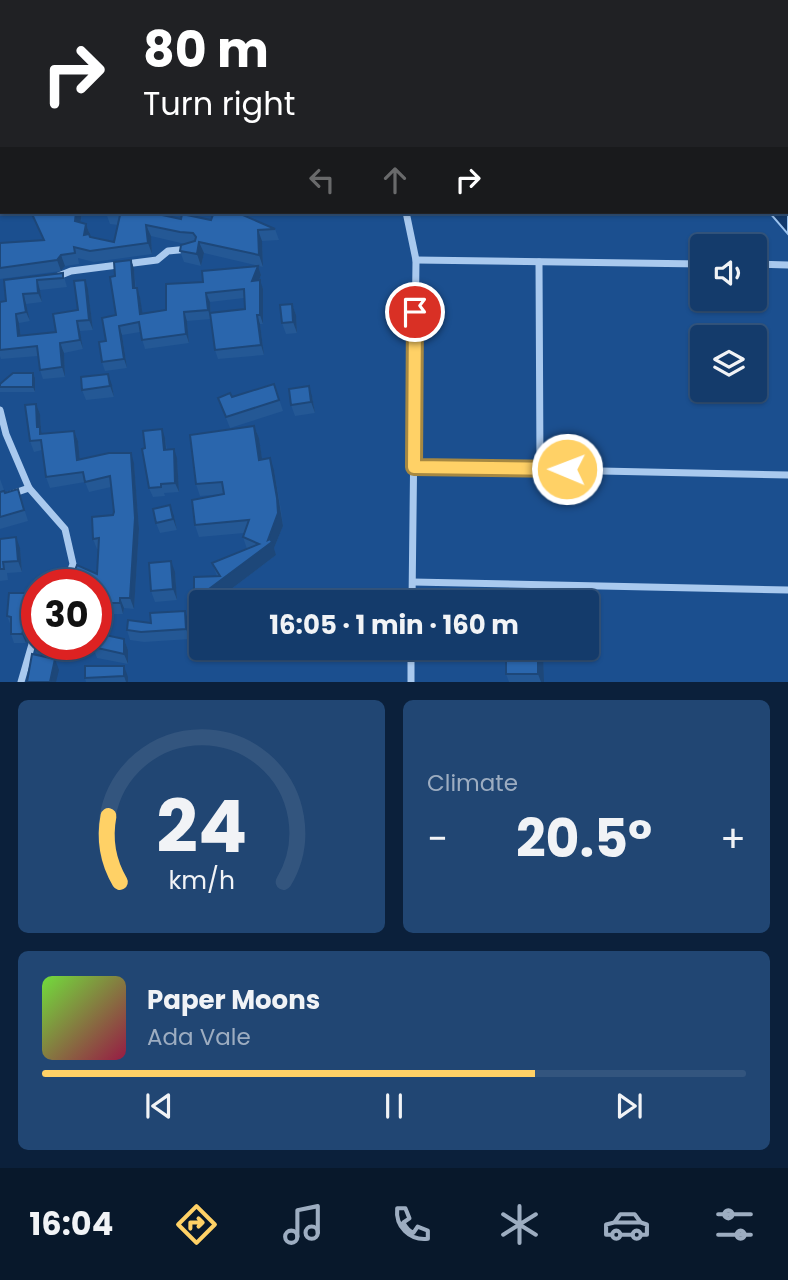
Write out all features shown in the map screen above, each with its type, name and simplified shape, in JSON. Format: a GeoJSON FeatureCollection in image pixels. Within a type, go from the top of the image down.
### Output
{"type":"FeatureCollection","features":[{"type":"Feature","properties":{"kind":"street"},"geometry":{"type":"LineString","coordinates":[[407,214],[416,260],[413,590]]}},
{"type":"Feature","properties":{"kind":"street"},"geometry":{"type":"LineString","coordinates":[[51,278],[71,271],[157,260],[168,251],[194,249]]}},
{"type":"Feature","properties":{"kind":"street"},"geometry":{"type":"LineString","coordinates":[[416,260],[690,264]]}},
{"type":"Feature","properties":{"kind":"street"},"geometry":{"type":"LineString","coordinates":[[539,262],[540,468]]}},
{"type":"Feature","properties":{"kind":"street"},"geometry":{"type":"LineString","coordinates":[[767,264],[788,265]]}},
{"type":"Feature","properties":{"kind":"street"},"geometry":{"type":"LineString","coordinates":[[0,410],[6,435],[29,488],[65,529],[72,569]]}},
{"type":"Feature","properties":{"kind":"street"},"geometry":{"type":"LineString","coordinates":[[414,467],[788,475]]}},
{"type":"Feature","properties":{"kind":"street"},"geometry":{"type":"LineString","coordinates":[[0,498],[29,488]]}},
{"type":"Feature","properties":{"kind":"street"},"geometry":{"type":"LineString","coordinates":[[413,582],[788,590]]}},
{"type":"Feature","properties":{"kind":"street"},"geometry":{"type":"LineString","coordinates":[[21,681],[27,660]]}},
{"type":"Feature","properties":{"kind":"street"},"geometry":{"type":"LineString","coordinates":[[411,660],[411,681]]}},
{"type":"Feature","properties":{"kind":"water"},"geometry":{"type":"Polygon","coordinates":[[[771,214],[788,214],[788,234],[771,214]]]}},
{"type":"Feature","properties":{"kind":"building"},"geometry":{"type":"Polygon","coordinates":[[[32,214],[76,214],[75,221],[86,224],[84,235],[89,234],[90,237],[114,242],[120,215],[113,214],[157,214],[181,219],[182,214],[211,220],[213,214],[241,214],[275,229],[258,230],[259,255],[199,242],[197,254],[180,251],[181,245],[195,241],[193,233],[146,225],[148,243],[90,251],[74,247],[75,253],[61,255],[57,260],[0,268],[0,243],[44,240],[32,214]]]}},
{"type":"Feature","properties":{"kind":"building"},"geometry":{"type":"Polygon","coordinates":[[[131,260],[133,288],[137,288],[140,314],[166,310],[166,284],[203,282],[202,271],[258,266],[252,281],[260,280],[260,315],[257,315],[261,345],[215,350],[210,313],[245,309],[244,289],[206,293],[208,310],[184,312],[186,334],[142,340],[139,322],[119,326],[124,359],[102,362],[99,342],[106,341],[102,318],[116,315],[110,277],[115,276],[114,262],[131,260]]]}},
{"type":"Feature","properties":{"kind":"building"},"geometry":{"type":"Polygon","coordinates":[[[63,273],[63,278],[37,280],[38,293],[23,294],[26,312],[16,314],[18,336],[56,332],[53,314],[78,310],[74,281],[85,280],[89,320],[77,321],[80,340],[60,343],[62,367],[40,370],[37,346],[0,350],[0,302],[6,301],[4,280],[63,273]]]}},
{"type":"Feature","properties":{"kind":"building"},"geometry":{"type":"Polygon","coordinates":[[[292,304],[293,322],[282,323],[280,305],[292,304]]]}},
{"type":"Feature","properties":{"kind":"building"},"geometry":{"type":"Polygon","coordinates":[[[13,373],[33,373],[33,387],[0,387],[13,373]]]}},
{"type":"Feature","properties":{"kind":"building"},"geometry":{"type":"Polygon","coordinates":[[[108,374],[110,386],[82,390],[81,377],[108,374]]]}},
{"type":"Feature","properties":{"kind":"building"},"geometry":{"type":"Polygon","coordinates":[[[274,384],[279,400],[226,417],[218,398],[230,393],[232,397],[274,384]]]}},
{"type":"Feature","properties":{"kind":"building"},"geometry":{"type":"Polygon","coordinates":[[[309,386],[311,402],[291,405],[289,389],[309,386]]]}},
{"type":"Feature","properties":{"kind":"building"},"geometry":{"type":"Polygon","coordinates":[[[36,404],[40,434],[74,431],[77,460],[109,453],[131,453],[135,518],[130,598],[120,598],[120,603],[112,603],[112,569],[97,569],[99,538],[93,539],[92,517],[113,515],[110,476],[85,482],[83,472],[46,477],[41,440],[30,441],[25,405],[36,404]]]}},
{"type":"Feature","properties":{"kind":"building"},"geometry":{"type":"Polygon","coordinates":[[[254,426],[259,460],[270,458],[277,498],[278,513],[268,540],[272,542],[209,590],[194,590],[194,577],[220,576],[212,563],[259,544],[243,537],[249,520],[195,525],[192,500],[224,494],[222,482],[196,484],[190,435],[254,426]]]}},
{"type":"Feature","properties":{"kind":"building"},"geometry":{"type":"Polygon","coordinates":[[[162,429],[164,450],[174,449],[175,483],[149,488],[142,449],[145,448],[143,431],[162,429]]]}},
{"type":"Feature","properties":{"kind":"building"},"geometry":{"type":"Polygon","coordinates":[[[18,489],[24,510],[0,517],[0,492],[18,489]]]}},
{"type":"Feature","properties":{"kind":"building"},"geometry":{"type":"Polygon","coordinates":[[[170,505],[173,519],[156,523],[153,509],[170,505]]]}},
{"type":"Feature","properties":{"kind":"building"},"geometry":{"type":"Polygon","coordinates":[[[16,537],[18,561],[3,562],[4,569],[0,569],[0,539],[16,537]]]}},
{"type":"Feature","properties":{"kind":"building"},"geometry":{"type":"Polygon","coordinates":[[[171,561],[173,589],[151,591],[149,563],[171,561]]]}},
{"type":"Feature","properties":{"kind":"building"},"geometry":{"type":"Polygon","coordinates":[[[9,593],[21,593],[21,634],[11,634],[11,617],[7,616],[9,593]]]}},
{"type":"Feature","properties":{"kind":"building"},"geometry":{"type":"Polygon","coordinates":[[[185,611],[186,629],[141,632],[127,630],[128,620],[151,623],[150,613],[185,611]]]}},
{"type":"Feature","properties":{"kind":"building"},"geometry":{"type":"Polygon","coordinates":[[[112,636],[124,639],[124,654],[112,651],[112,636]]]}},
{"type":"Feature","properties":{"kind":"building"},"geometry":{"type":"Polygon","coordinates":[[[31,660],[55,660],[50,682],[27,682],[31,660]]]}},
{"type":"Feature","properties":{"kind":"building"},"geometry":{"type":"Polygon","coordinates":[[[506,660],[538,660],[538,674],[506,674],[506,660]]]}},
{"type":"Feature","properties":{"kind":"building"},"geometry":{"type":"Polygon","coordinates":[[[85,666],[124,666],[124,676],[85,678],[85,666]]]}},
{"type":"Feature","properties":{"kind":"route"},"geometry":{"type":"LineString","coordinates":[[415,312],[414,467],[567,469]]}}]}
